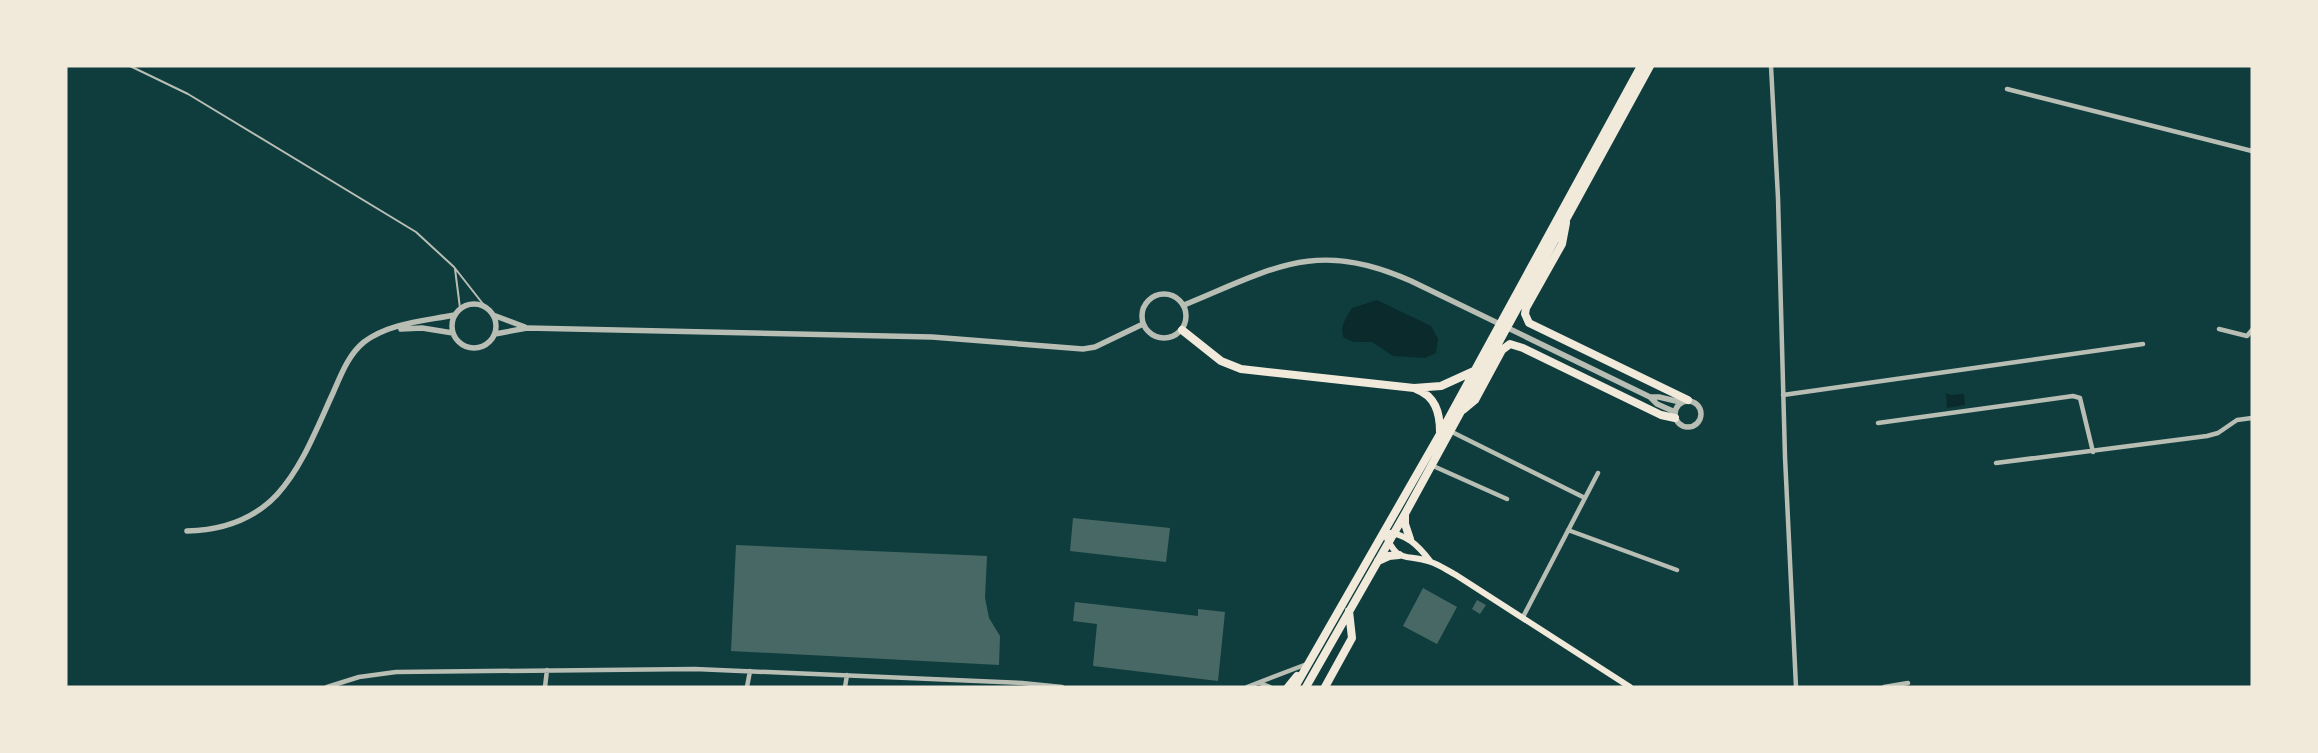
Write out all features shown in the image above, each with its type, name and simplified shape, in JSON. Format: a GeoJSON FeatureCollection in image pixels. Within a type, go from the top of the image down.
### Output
{"type":"FeatureCollection","features":[{"type":"Feature","properties":{"kind":"highway"},"geometry":{"type":"LineString","coordinates":[[1295,687],[1440,434],[1641,66]]}},
{"type":"Feature","properties":{"kind":"highway"},"geometry":{"type":"LineString","coordinates":[[1306,687],[1406,512],[1650,66]]}},
{"type":"Feature","properties":{"kind":"highway"},"geometry":{"type":"LineString","coordinates":[[1566,220],[1562,244],[1526,308],[1525,314],[1529,323],[1684,401]]}},
{"type":"Feature","properties":{"kind":"highway"},"geometry":{"type":"LineString","coordinates":[[1182,330],[1214,356],[1234,367],[1414,388],[1446,384],[1474,371]]}},
{"type":"Feature","properties":{"kind":"highway"},"geometry":{"type":"LineString","coordinates":[[1461,411],[1475,400],[1502,350],[1510,344],[1523,348],[1661,415],[1675,415]]}},
{"type":"Feature","properties":{"kind":"highway"},"geometry":{"type":"LineString","coordinates":[[1414,388],[1427,395],[1434,403],[1439,418],[1440,434]]}},
{"type":"Feature","properties":{"kind":"highway"},"geometry":{"type":"LineString","coordinates":[[1406,512],[1405,524],[1410,539]]}},
{"type":"Feature","properties":{"kind":"highway"},"geometry":{"type":"LineString","coordinates":[[1377,562],[1389,556],[1399,555]]}},
{"type":"Feature","properties":{"kind":"highway"},"geometry":{"type":"LineString","coordinates":[[1325,687],[1352,638],[1349,611]]}},
{"type":"Feature","properties":{"kind":"highway"},"geometry":{"type":"LineString","coordinates":[[1288,687],[1308,663]]}},
{"type":"Feature","properties":{"kind":"main road"},"geometry":{"type":"LineString","coordinates":[[1431,562],[1399,555],[1388,542],[1384,532],[1394,533],[1410,539],[1431,562],[1523,617],[1630,687]]}},
{"type":"Feature","properties":{"kind":"street"},"geometry":{"type":"LineString","coordinates":[[1771,66],[1778,198],[1783,395],[1796,687]]}},
{"type":"Feature","properties":{"kind":"street"},"geometry":{"type":"LineString","coordinates":[[2007,89],[2252,151]]}},
{"type":"Feature","properties":{"kind":"street"},"geometry":{"type":"LineString","coordinates":[[1184,306],[1279,267],[1318,259],[1338,260],[1377,267],[1650,397],[1657,404],[1675,415],[1686,427],[1698,423],[1701,410],[1696,402],[1650,397]]}},
{"type":"Feature","properties":{"kind":"street"},"geometry":{"type":"LineString","coordinates":[[1168,294],[1180,300],[1184,306],[1186,318],[1182,330],[1173,336],[1162,338],[1151,334],[1144,324],[1143,308],[1154,296],[1168,294]]}},
{"type":"Feature","properties":{"kind":"street"},"geometry":{"type":"LineString","coordinates":[[493,315],[496,328],[495,334],[486,345],[473,348],[459,342],[453,333],[454,315],[460,308],[473,305],[486,308],[493,315],[527,328]]}},
{"type":"Feature","properties":{"kind":"street"},"geometry":{"type":"LineString","coordinates":[[187,531],[218,528],[240,520],[262,508],[283,490],[300,464],[351,356],[365,342],[386,329],[454,315]]}},
{"type":"Feature","properties":{"kind":"street"},"geometry":{"type":"LineString","coordinates":[[495,334],[527,328],[932,337],[994,340],[1083,350],[1095,347],[1144,324]]}},
{"type":"Feature","properties":{"kind":"street"},"geometry":{"type":"LineString","coordinates":[[386,329],[422,328],[453,333]]}},
{"type":"Feature","properties":{"kind":"street"},"geometry":{"type":"LineString","coordinates":[[2219,329],[2247,336],[2252,330]]}},
{"type":"Feature","properties":{"kind":"street"},"geometry":{"type":"LineString","coordinates":[[1783,395],[2143,344]]}},
{"type":"Feature","properties":{"kind":"street"},"geometry":{"type":"LineString","coordinates":[[1878,424],[2072,396],[2080,398],[2093,452]]}},
{"type":"Feature","properties":{"kind":"street"},"geometry":{"type":"LineString","coordinates":[[1675,415],[1684,401]]}},
{"type":"Feature","properties":{"kind":"street"},"geometry":{"type":"LineString","coordinates":[[1996,463],[2207,436],[2218,433],[2236,420],[2252,418]]}},
{"type":"Feature","properties":{"kind":"street"},"geometry":{"type":"LineString","coordinates":[[1450,431],[1585,498]]}},
{"type":"Feature","properties":{"kind":"street"},"geometry":{"type":"LineString","coordinates":[[1431,465],[1507,499]]}},
{"type":"Feature","properties":{"kind":"street"},"geometry":{"type":"LineString","coordinates":[[1523,617],[1598,473]]}},
{"type":"Feature","properties":{"kind":"street"},"geometry":{"type":"LineString","coordinates":[[1568,530],[1677,570]]}},
{"type":"Feature","properties":{"kind":"street"},"geometry":{"type":"LineString","coordinates":[[1247,687],[1308,663]]}},
{"type":"Feature","properties":{"kind":"street"},"geometry":{"type":"LineString","coordinates":[[327,687],[383,673],[695,669],[1062,687]]}},
{"type":"Feature","properties":{"kind":"street"},"geometry":{"type":"LineString","coordinates":[[545,687],[547,670]]}},
{"type":"Feature","properties":{"kind":"street"},"geometry":{"type":"LineString","coordinates":[[747,687],[750,671]]}},
{"type":"Feature","properties":{"kind":"street"},"geometry":{"type":"LineString","coordinates":[[845,687],[847,675]]}},
{"type":"Feature","properties":{"kind":"street"},"geometry":{"type":"LineString","coordinates":[[944,687],[946,680]]}},
{"type":"Feature","properties":{"kind":"street"},"geometry":{"type":"LineString","coordinates":[[1260,683],[1270,687]]}},
{"type":"Feature","properties":{"kind":"street"},"geometry":{"type":"LineString","coordinates":[[1884,687],[1908,683]]}},
{"type":"Feature","properties":{"kind":"lane"},"geometry":{"type":"LineString","coordinates":[[130,66],[188,94],[388,214],[424,238],[454,267],[486,308]]}},
{"type":"Feature","properties":{"kind":"lane"},"geometry":{"type":"LineString","coordinates":[[454,267],[460,308]]}},
{"type":"Feature","properties":{"kind":"water"},"geometry":{"type":"Polygon","coordinates":[[[1377,300],[1431,326],[1438,339],[1436,353],[1425,358],[1393,356],[1372,342],[1354,342],[1344,338],[1343,326],[1352,308],[1377,300]]]}},
{"type":"Feature","properties":{"kind":"water"},"geometry":{"type":"Polygon","coordinates":[[[1946,393],[1950,395],[1964,394],[1965,405],[1947,408],[1946,393]]]}},
{"type":"Feature","properties":{"kind":"building"},"geometry":{"type":"Polygon","coordinates":[[[1073,518],[1170,528],[1166,562],[1070,551],[1073,518]]]}},
{"type":"Feature","properties":{"kind":"building"},"geometry":{"type":"Polygon","coordinates":[[[736,545],[987,556],[985,598],[989,618],[1000,636],[999,665],[731,651],[736,545]]]}},
{"type":"Feature","properties":{"kind":"building"},"geometry":{"type":"Polygon","coordinates":[[[1423,588],[1457,607],[1437,644],[1403,626],[1423,588]]]}},
{"type":"Feature","properties":{"kind":"building"},"geometry":{"type":"Polygon","coordinates":[[[1477,600],[1486,605],[1480,614],[1472,609],[1477,600]]]}},
{"type":"Feature","properties":{"kind":"building"},"geometry":{"type":"Polygon","coordinates":[[[1075,602],[1198,616],[1198,609],[1225,612],[1218,681],[1093,666],[1097,624],[1073,621],[1075,602]]]}}]}
